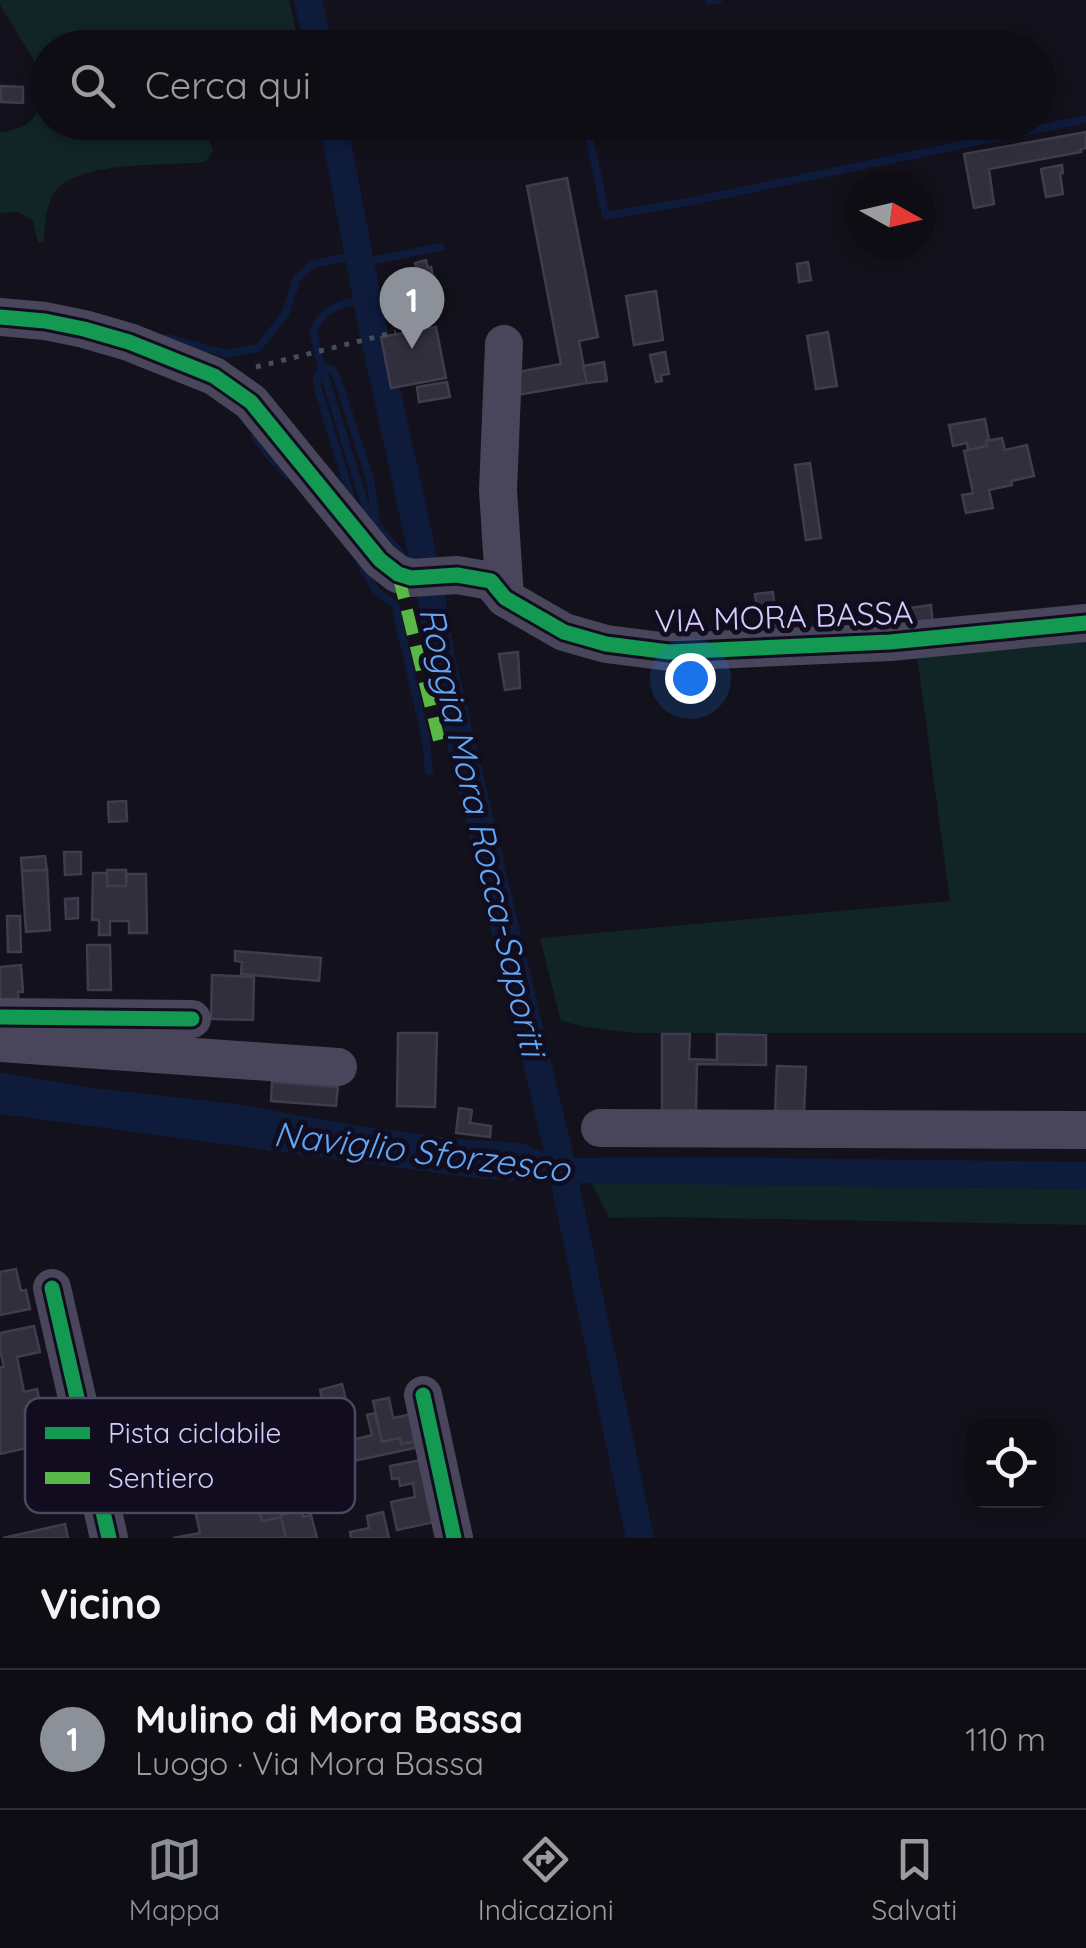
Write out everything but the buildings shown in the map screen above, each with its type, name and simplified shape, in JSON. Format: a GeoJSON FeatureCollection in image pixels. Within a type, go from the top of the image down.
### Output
{"type":"FeatureCollection","features":[{"type":"Feature","properties":{"kind":"street","name":"VIA MORA BASSA"},"geometry":{"type":"LineString","coordinates":[[0,318],[84,329],[214,376],[251,402],[380,560],[398,574],[411,578],[458,575],[490,581],[504,598],[564,632],[606,644],[669,652],[890,642],[1086,623]]}},
{"type":"Feature","properties":{"kind":"street"},"geometry":{"type":"LineString","coordinates":[[504,344],[498,490],[504,598]]}},
{"type":"Feature","properties":{"kind":"street"},"geometry":{"type":"LineString","coordinates":[[0,1017],[192,1019]]}},
{"type":"Feature","properties":{"kind":"street"},"geometry":{"type":"LineString","coordinates":[[0,1043],[338,1067]]}},
{"type":"Feature","properties":{"kind":"street"},"geometry":{"type":"LineString","coordinates":[[600,1128],[1086,1130]]}},
{"type":"Feature","properties":{"kind":"street"},"geometry":{"type":"LineString","coordinates":[[52,1288],[77,1398]]}},
{"type":"Feature","properties":{"kind":"street"},"geometry":{"type":"LineString","coordinates":[[423,1396],[454,1538]]}},
{"type":"Feature","properties":{"kind":"street"},"geometry":{"type":"LineString","coordinates":[[103,1513],[109,1538]]}},
{"type":"Feature","properties":{"kind":"path"},"geometry":{"type":"LineString","coordinates":[[214,376],[396,332]]}},
{"type":"Feature","properties":{"kind":"green space"},"geometry":{"type":"Polygon","coordinates":[[[0,0],[289,0],[296,30],[30,30],[30,54],[0,0]]]}},
{"type":"Feature","properties":{"kind":"green space"},"geometry":{"type":"Polygon","coordinates":[[[28,123],[30,140],[209,140],[213,151],[205,162],[99,170],[63,184],[48,206],[44,242],[38,242],[33,221],[19,212],[0,213],[0,132],[28,123]]]}},
{"type":"Feature","properties":{"kind":"green space"},"geometry":{"type":"Polygon","coordinates":[[[1086,640],[1086,1033],[633,1033],[561,1021],[540,938],[950,901],[917,656],[1086,640]]]}},
{"type":"Feature","properties":{"kind":"green space"},"geometry":{"type":"Polygon","coordinates":[[[591,1182],[1086,1189],[1086,1225],[609,1218],[591,1182]]]}},
{"type":"Feature","properties":{"kind":"water","name":"Naviglio Sforzesco"},"geometry":{"type":"Polygon","coordinates":[[[0,1072],[94,1088],[236,1104],[360,1126],[522,1143],[545,1153],[551,1183],[483,1179],[0,1114],[0,1072]]]}},
{"type":"Feature","properties":{"kind":"water"},"geometry":{"type":"Polygon","coordinates":[[[570,1158],[1086,1162],[1086,1189],[574,1183],[570,1158]]]}},
{"type":"Feature","properties":{"kind":"waterway","name":"Roggia Mora Rocca-Saporiti"},"geometry":{"type":"LineString","coordinates":[[308,0],[315,30]]}},
{"type":"Feature","properties":{"kind":"waterway"},"geometry":{"type":"LineString","coordinates":[[710,1],[718,0]]}},
{"type":"Feature","properties":{"kind":"waterway"},"geometry":{"type":"LineString","coordinates":[[1056,125],[1086,119]]}},
{"type":"Feature","properties":{"kind":"waterway","name":"Roggia Mora Rocca-Saporiti"},"geometry":{"type":"LineString","coordinates":[[336,140],[441,658],[559,1155],[640,1538]]}},
{"type":"Feature","properties":{"kind":"waterway"},"geometry":{"type":"LineString","coordinates":[[590,140],[606,216],[985,140]]}},
{"type":"Feature","properties":{"kind":"waterway"},"geometry":{"type":"LineString","coordinates":[[359,263],[441,247]]}},
{"type":"Feature","properties":{"kind":"waterway"},"geometry":{"type":"LineString","coordinates":[[168,338],[228,354],[258,348],[285,315],[297,278],[313,264],[358,255]]}},
{"type":"Feature","properties":{"kind":"waterway"},"geometry":{"type":"LineString","coordinates":[[367,299],[328,311],[313,331],[368,515],[405,558]]}},
{"type":"Feature","properties":{"kind":"waterway"},"geometry":{"type":"LineString","coordinates":[[351,497],[317,386],[322,367],[333,370],[337,377],[370,479],[376,521]]}},
{"type":"Feature","properties":{"kind":"waterway"},"geometry":{"type":"LineString","coordinates":[[255,436],[287,475]]}},
{"type":"Feature","properties":{"kind":"waterway"},"geometry":{"type":"LineString","coordinates":[[360,563],[376,591],[395,605],[426,740],[429,771]]}},
{"type":"Feature","properties":{"kind":"marked path"},"geometry":{"type":"LineString","coordinates":[[398,574],[439,740]]}},
{"type":"Feature","properties":{"kind":"cycle path"},"geometry":{"type":"LineString","coordinates":[[0,317],[84,329],[129,342],[214,376],[251,402],[380,560],[398,574],[411,578],[457,575],[491,581],[505,598],[564,632],[606,644],[669,652],[890,642],[1086,623]]}},
{"type":"Feature","properties":{"kind":"cycle path"},"geometry":{"type":"LineString","coordinates":[[0,1017],[192,1019]]}},
{"type":"Feature","properties":{"kind":"cycle path"},"geometry":{"type":"LineString","coordinates":[[52,1288],[77,1398]]}},
{"type":"Feature","properties":{"kind":"cycle path"},"geometry":{"type":"LineString","coordinates":[[423,1395],[454,1538]]}},
{"type":"Feature","properties":{"kind":"cycle path"},"geometry":{"type":"LineString","coordinates":[[103,1513],[109,1538]]}},
{"type":"Feature","properties":{"kind":"place","name":"Mulino di Mora Bassa"},"geometry":{"type":"Point","coordinates":[412,349]}}]}
